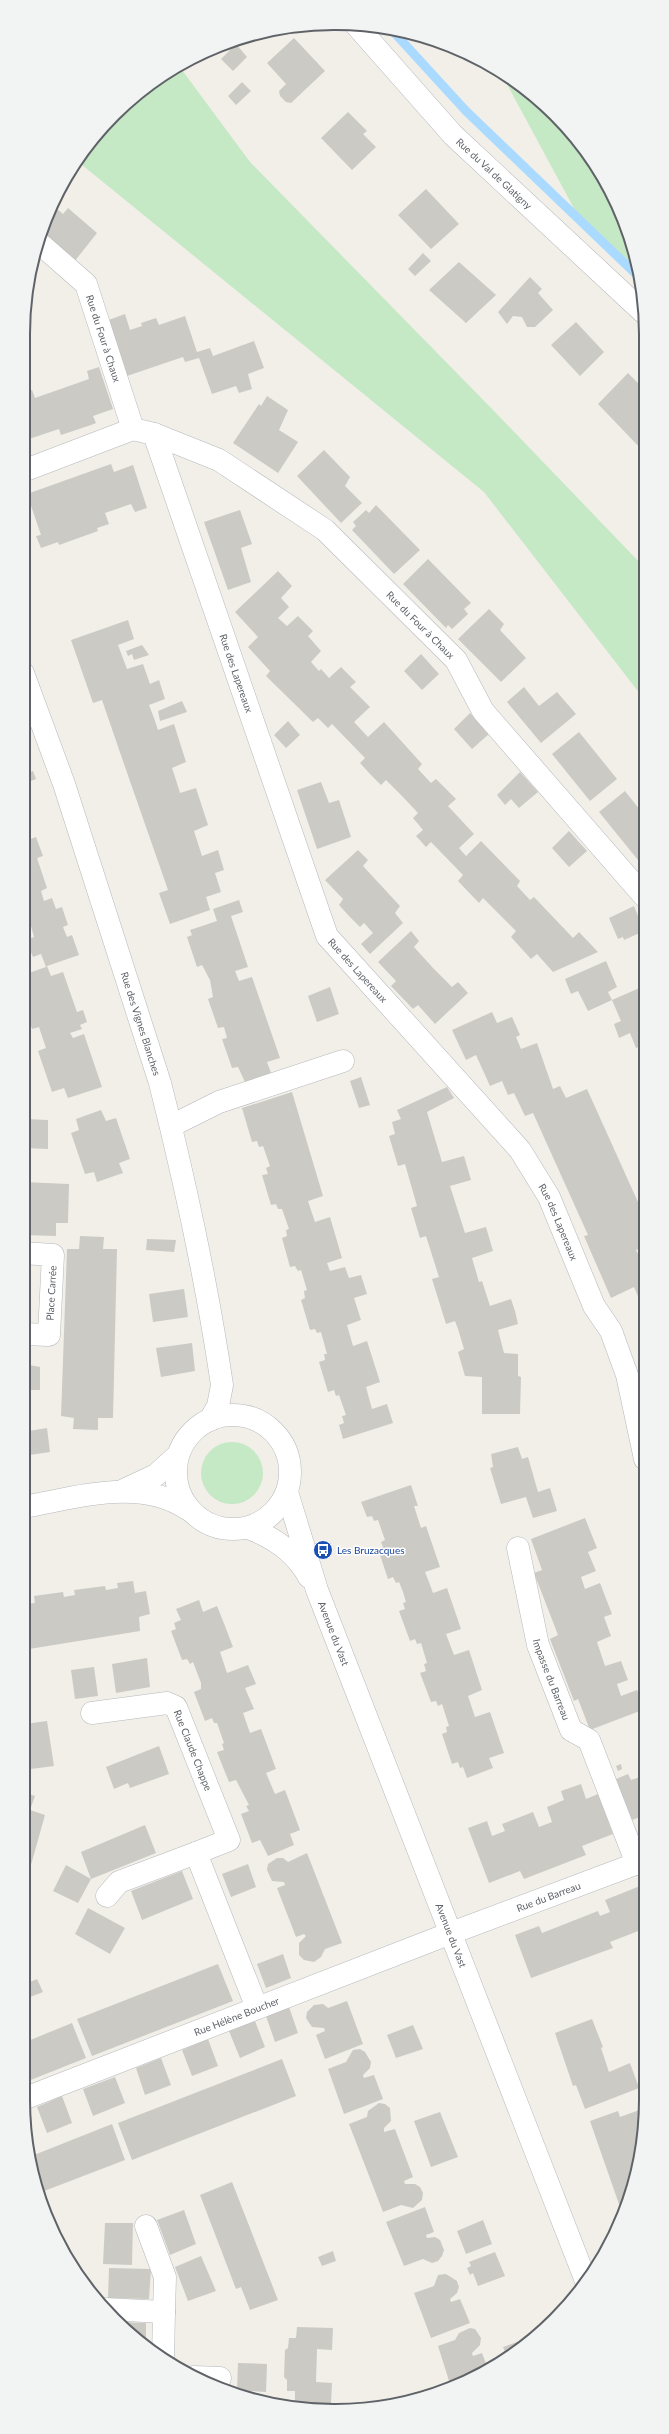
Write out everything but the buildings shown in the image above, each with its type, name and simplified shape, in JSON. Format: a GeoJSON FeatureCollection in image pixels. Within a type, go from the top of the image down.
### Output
{"type":"FeatureCollection","features":[{"type":"Feature","properties":{"kind":"street","name":"Rue du Val de Glatigny"},"geometry":{"type":"LineString","coordinates":[[362,32],[453,135],[637,307]]}},
{"type":"Feature","properties":{"kind":"street","name":"Rue du Four à Chaux"},"geometry":{"type":"LineString","coordinates":[[43,246],[86,284],[144,431],[219,460],[325,530],[456,660],[483,711],[639,890]]}},
{"type":"Feature","properties":{"kind":"street"},"geometry":{"type":"LineString","coordinates":[[30,469],[144,431]]}},
{"type":"Feature","properties":{"kind":"street","name":"Rue des Lapereaux"},"geometry":{"type":"LineString","coordinates":[[144,431],[327,936],[520,1150],[549,1198],[594,1306],[611,1331],[627,1375],[639,1431]]}},
{"type":"Feature","properties":{"kind":"street","name":"Rue des Vignes Blanches"},"geometry":{"type":"LineString","coordinates":[[30,692],[64,784],[160,1083],[182,1170],[222,1385],[236,1415]]}},
{"type":"Feature","properties":{"kind":"street"},"geometry":{"type":"LineString","coordinates":[[171,1126],[219,1102],[343,1061]]}},
{"type":"Feature","properties":{"kind":"street","name":"Place Carrée"},"geometry":{"type":"LineString","coordinates":[[30,1253],[53,1255],[49,1335],[30,1334]]}},
{"type":"Feature","properties":{"kind":"street","name":"Rue des Vignes Blanches"},"geometry":{"type":"LineString","coordinates":[[210,1420],[218,1406],[222,1385]]}},
{"type":"Feature","properties":{"kind":"street"},"geometry":{"type":"LineString","coordinates":[[30,1506],[124,1490],[156,1475],[178,1455],[189,1436],[210,1420],[236,1415],[261,1423],[281,1441],[290,1466],[290,1479],[287,1492],[272,1515],[248,1528],[239,1530],[221,1528],[203,1522],[189,1510],[168,1497],[124,1490]]}},
{"type":"Feature","properties":{"kind":"street"},"geometry":{"type":"LineString","coordinates":[[178,1455],[176,1473],[177,1486],[189,1510]]}},
{"type":"Feature","properties":{"kind":"street","name":"Avenue du Vast"},"geometry":{"type":"LineString","coordinates":[[287,1492],[317,1590],[584,2275]]}},
{"type":"Feature","properties":{"kind":"street","name":"Avenue du Vast"},"geometry":{"type":"LineString","coordinates":[[248,1528],[271,1538],[290,1552],[307,1572],[317,1590]]}},
{"type":"Feature","properties":{"kind":"street","name":"Impasse du Barreau"},"geometry":{"type":"LineString","coordinates":[[518,1548],[541,1652],[571,1730],[589,1740],[639,1857]]}},
{"type":"Feature","properties":{"kind":"street","name":"Rue Claude Chappe"},"geometry":{"type":"LineString","coordinates":[[92,1713],[167,1702],[176,1707],[229,1840],[119,1882],[107,1896]]}},
{"type":"Feature","properties":{"kind":"street"},"geometry":{"type":"LineString","coordinates":[[196,1853],[257,2008]]}},
{"type":"Feature","properties":{"kind":"street","name":"Rue du Barreau"},"geometry":{"type":"LineString","coordinates":[[450,1933],[639,1863]]}},
{"type":"Feature","properties":{"kind":"street","name":"Rue Hélène Boucher"},"geometry":{"type":"LineString","coordinates":[[30,2096],[450,1933]]}},
{"type":"Feature","properties":{"kind":"street"},"geometry":{"type":"LineString","coordinates":[[146,2226],[165,2277],[163,2352]]}},
{"type":"Feature","properties":{"kind":"street"},"geometry":{"type":"LineString","coordinates":[[115,2310],[164,2312]]}},
{"type":"Feature","properties":{"kind":"street"},"geometry":{"type":"LineString","coordinates":[[210,2377],[220,2378]]}},
{"type":"Feature","properties":{"kind":"green space"},"geometry":{"type":"Polygon","coordinates":[[[182,71],[250,162],[494,411],[639,562],[639,693],[484,492],[81,164],[119,119],[149,93],[182,71]]]}},
{"type":"Feature","properties":{"kind":"green space"},"geometry":{"type":"Polygon","coordinates":[[[506,83],[550,119],[588,165],[608,200],[616,218],[629,256],[632,272],[577,214],[506,83]]]}},
{"type":"Feature","properties":{"kind":"green space"},"geometry":{"type":"Polygon","coordinates":[[[226,1442],[238,1442],[254,1451],[261,1461],[263,1473],[261,1485],[254,1495],[238,1504],[226,1504],[215,1499],[206,1490],[201,1479],[201,1467],[206,1456],[215,1447],[226,1442]]]}},
{"type":"Feature","properties":{"kind":"waterway"},"geometry":{"type":"LineString","coordinates":[[398,37],[466,111],[632,270]]}},
{"type":"Feature","properties":{"kind":"place","name":"Les Bruzacques"},"geometry":{"type":"Point","coordinates":[323,1550]}}]}
